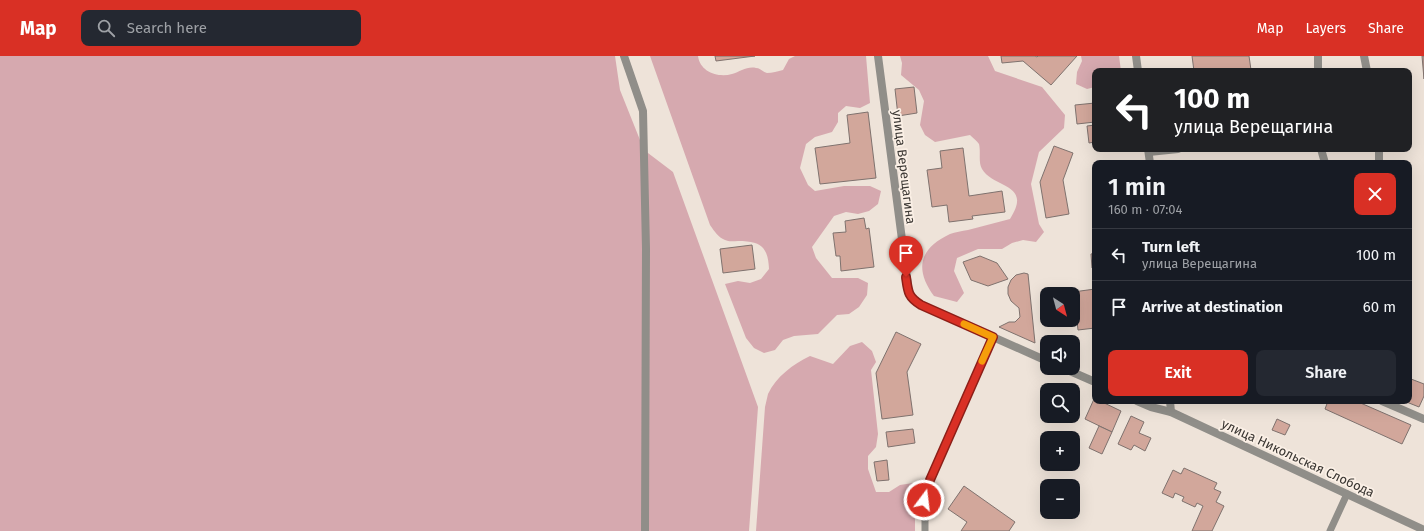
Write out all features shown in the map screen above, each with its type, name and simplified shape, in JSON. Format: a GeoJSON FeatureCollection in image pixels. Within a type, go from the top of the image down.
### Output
{"type":"FeatureCollection","features":[{"type":"Feature","properties":{"kind":"street"},"geometry":{"type":"LineString","coordinates":[[624,56],[643,111],[646,249],[645,531]]}},
{"type":"Feature","properties":{"kind":"street","name":"улица Верещагина"},"geometry":{"type":"LineString","coordinates":[[878,56],[908,293],[921,305],[1040,358]]}},
{"type":"Feature","properties":{"kind":"street"},"geometry":{"type":"LineString","coordinates":[[1136,56],[1138,68]]}},
{"type":"Feature","properties":{"kind":"street"},"geometry":{"type":"LineString","coordinates":[[1318,56],[1318,68]]}},
{"type":"Feature","properties":{"kind":"street"},"geometry":{"type":"LineString","coordinates":[[1364,56],[1366,68]]}},
{"type":"Feature","properties":{"kind":"street"},"geometry":{"type":"LineString","coordinates":[[1079,375],[1092,381]]}},
{"type":"Feature","properties":{"kind":"street"},"geometry":{"type":"LineString","coordinates":[[1144,404],[1171,412],[1170,404]]}},
{"type":"Feature","properties":{"kind":"street"},"geometry":{"type":"LineString","coordinates":[[1389,404],[1424,419]]}},
{"type":"Feature","properties":{"kind":"street","name":"улица Никольская Слобода"},"geometry":{"type":"LineString","coordinates":[[1171,412],[1424,530]]}},
{"type":"Feature","properties":{"kind":"lane"},"geometry":{"type":"LineString","coordinates":[[925,531],[924,500],[928,486],[993,337]]}},
{"type":"Feature","properties":{"kind":"lane"},"geometry":{"type":"LineString","coordinates":[[1330,531],[1347,494]]}},
{"type":"Feature","properties":{"kind":"shaded area"},"geometry":{"type":"Polygon","coordinates":[[[0,56],[615,56],[620,90],[644,150],[673,172],[758,407],[749,531],[0,531],[0,56]]]}},
{"type":"Feature","properties":{"kind":"shaded area"},"geometry":{"type":"Polygon","coordinates":[[[650,56],[698,56],[699,62],[706,70],[716,74],[727,75],[750,68],[757,68],[767,73],[783,70],[789,59],[795,56],[866,56],[870,103],[860,108],[846,106],[838,113],[838,122],[832,132],[815,137],[806,144],[800,168],[808,185],[815,191],[844,186],[870,186],[881,191],[878,204],[869,211],[858,214],[846,212],[834,216],[812,247],[816,258],[832,278],[858,278],[868,283],[867,295],[859,307],[849,314],[837,315],[818,334],[794,336],[783,340],[775,350],[764,353],[754,348],[746,338],[725,284],[738,281],[750,283],[761,279],[769,269],[767,255],[761,246],[752,242],[728,241],[723,239],[710,225],[650,56]]]}},
{"type":"Feature","properties":{"kind":"shaded area"},"geometry":{"type":"Polygon","coordinates":[[[900,56],[988,56],[995,71],[1042,87],[1065,115],[1064,128],[1039,152],[1031,184],[1039,224],[1044,232],[1036,242],[1023,240],[1012,243],[1002,249],[978,249],[957,258],[954,271],[964,293],[957,302],[934,296],[924,277],[922,269],[926,253],[931,246],[950,234],[1010,219],[1016,207],[1017,199],[1009,188],[995,180],[982,169],[980,163],[979,144],[970,135],[935,142],[925,135],[920,125],[924,101],[919,90],[901,75],[902,63],[900,56]]]}},
{"type":"Feature","properties":{"kind":"shaded area"},"geometry":{"type":"Polygon","coordinates":[[[1081,56],[1119,56],[1121,68],[1092,68],[1092,88],[1087,89],[1076,84],[1077,72],[1082,61],[1081,56]]]}},
{"type":"Feature","properties":{"kind":"shaded area"},"geometry":{"type":"Polygon","coordinates":[[[862,342],[872,351],[876,362],[871,370],[878,434],[876,447],[868,456],[868,469],[876,492],[889,492],[900,485],[913,483],[917,495],[915,531],[756,531],[765,407],[771,388],[786,372],[797,363],[810,356],[833,364],[850,346],[862,342]]]}},
{"type":"Feature","properties":{"kind":"building"},"geometry":{"type":"Polygon","coordinates":[[[715,56],[755,56],[716,61],[715,56]]]}},
{"type":"Feature","properties":{"kind":"building"},"geometry":{"type":"Polygon","coordinates":[[[1001,56],[1077,56],[1051,85],[1023,61],[1002,63],[1001,56]]]}},
{"type":"Feature","properties":{"kind":"building"},"geometry":{"type":"Polygon","coordinates":[[[1192,56],[1249,56],[1251,68],[1194,68],[1192,56]]]}},
{"type":"Feature","properties":{"kind":"building"},"geometry":{"type":"Polygon","coordinates":[[[1422,56],[1424,56],[1424,79],[1422,56]]]}},
{"type":"Feature","properties":{"kind":"building"},"geometry":{"type":"Polygon","coordinates":[[[914,87],[917,113],[898,116],[895,89],[914,87]]]}},
{"type":"Feature","properties":{"kind":"building"},"geometry":{"type":"Polygon","coordinates":[[[1092,103],[1092,122],[1077,124],[1075,105],[1092,103]]]}},
{"type":"Feature","properties":{"kind":"building"},"geometry":{"type":"Polygon","coordinates":[[[868,112],[876,178],[820,184],[815,148],[850,143],[847,115],[868,112]]]}},
{"type":"Feature","properties":{"kind":"building"},"geometry":{"type":"Polygon","coordinates":[[[1092,125],[1092,142],[1089,143],[1087,126],[1092,125]]]}},
{"type":"Feature","properties":{"kind":"building"},"geometry":{"type":"Polygon","coordinates":[[[1054,146],[1073,153],[1063,180],[1069,214],[1046,218],[1040,182],[1054,146]]]}},
{"type":"Feature","properties":{"kind":"building"},"geometry":{"type":"Polygon","coordinates":[[[963,148],[969,196],[1002,191],[1005,212],[972,216],[973,219],[949,222],[947,205],[932,207],[927,170],[942,168],[940,151],[963,148]]]}},
{"type":"Feature","properties":{"kind":"building"},"geometry":{"type":"Polygon","coordinates":[[[864,218],[866,229],[869,228],[874,267],[841,271],[840,256],[836,256],[833,233],[846,232],[845,221],[864,218]]]}},
{"type":"Feature","properties":{"kind":"building"},"geometry":{"type":"Polygon","coordinates":[[[752,245],[755,269],[723,273],[720,249],[752,245]]]}},
{"type":"Feature","properties":{"kind":"building"},"geometry":{"type":"Polygon","coordinates":[[[980,256],[997,263],[1008,279],[988,286],[971,280],[963,262],[980,256]]]}},
{"type":"Feature","properties":{"kind":"building"},"geometry":{"type":"Polygon","coordinates":[[[1024,273],[1028,274],[1035,343],[999,327],[1009,322],[1015,322],[1020,317],[1019,308],[1011,301],[1008,294],[1008,287],[1011,280],[1016,275],[1024,273]]]}},
{"type":"Feature","properties":{"kind":"building"},"geometry":{"type":"Polygon","coordinates":[[[1092,289],[1092,328],[1078,330],[1078,327],[1080,327],[1080,291],[1092,289]]]}},
{"type":"Feature","properties":{"kind":"building"},"geometry":{"type":"Polygon","coordinates":[[[896,332],[921,344],[907,372],[913,415],[882,419],[876,373],[896,332]]]}},
{"type":"Feature","properties":{"kind":"building"},"geometry":{"type":"Polygon","coordinates":[[[1412,379],[1424,384],[1424,396],[1419,407],[1412,404],[1412,379]]]}},
{"type":"Feature","properties":{"kind":"building"},"geometry":{"type":"Polygon","coordinates":[[[1092,403],[1106,404],[1121,411],[1112,432],[1085,419],[1092,403]]]}},
{"type":"Feature","properties":{"kind":"building"},"geometry":{"type":"Polygon","coordinates":[[[1327,404],[1363,404],[1411,425],[1402,444],[1325,409],[1327,404]]]}},
{"type":"Feature","properties":{"kind":"building"},"geometry":{"type":"Polygon","coordinates":[[[1131,416],[1144,422],[1139,433],[1151,438],[1145,451],[1134,445],[1131,450],[1118,444],[1131,416]]]}},
{"type":"Feature","properties":{"kind":"building"},"geometry":{"type":"Polygon","coordinates":[[[1277,419],[1290,425],[1285,435],[1272,430],[1277,419]]]}},
{"type":"Feature","properties":{"kind":"building"},"geometry":{"type":"Polygon","coordinates":[[[1099,426],[1112,432],[1102,454],[1089,448],[1099,426]]]}},
{"type":"Feature","properties":{"kind":"building"},"geometry":{"type":"Polygon","coordinates":[[[913,429],[915,443],[888,447],[886,432],[913,429]]]}},
{"type":"Feature","properties":{"kind":"building"},"geometry":{"type":"Polygon","coordinates":[[[887,460],[889,480],[877,481],[874,462],[887,460]]]}},
{"type":"Feature","properties":{"kind":"building"},"geometry":{"type":"Polygon","coordinates":[[[1184,468],[1217,483],[1214,489],[1221,492],[1216,502],[1224,506],[1212,531],[1192,531],[1203,506],[1197,503],[1195,507],[1182,501],[1184,497],[1175,493],[1173,498],[1162,493],[1173,470],[1181,474],[1184,468]]]}},
{"type":"Feature","properties":{"kind":"building"},"geometry":{"type":"Polygon","coordinates":[[[964,486],[1015,522],[1009,531],[961,531],[967,522],[948,509],[964,486]]]}},
{"type":"Feature","properties":{"kind":"slow traffic"},"geometry":{"type":"LineString","coordinates":[[964,324],[993,337],[982,361]]}},
{"type":"Feature","properties":{"kind":"route"},"geometry":{"type":"LineString","coordinates":[[906,277],[908,293],[916,302],[993,337],[930,480],[924,500]]}}]}
